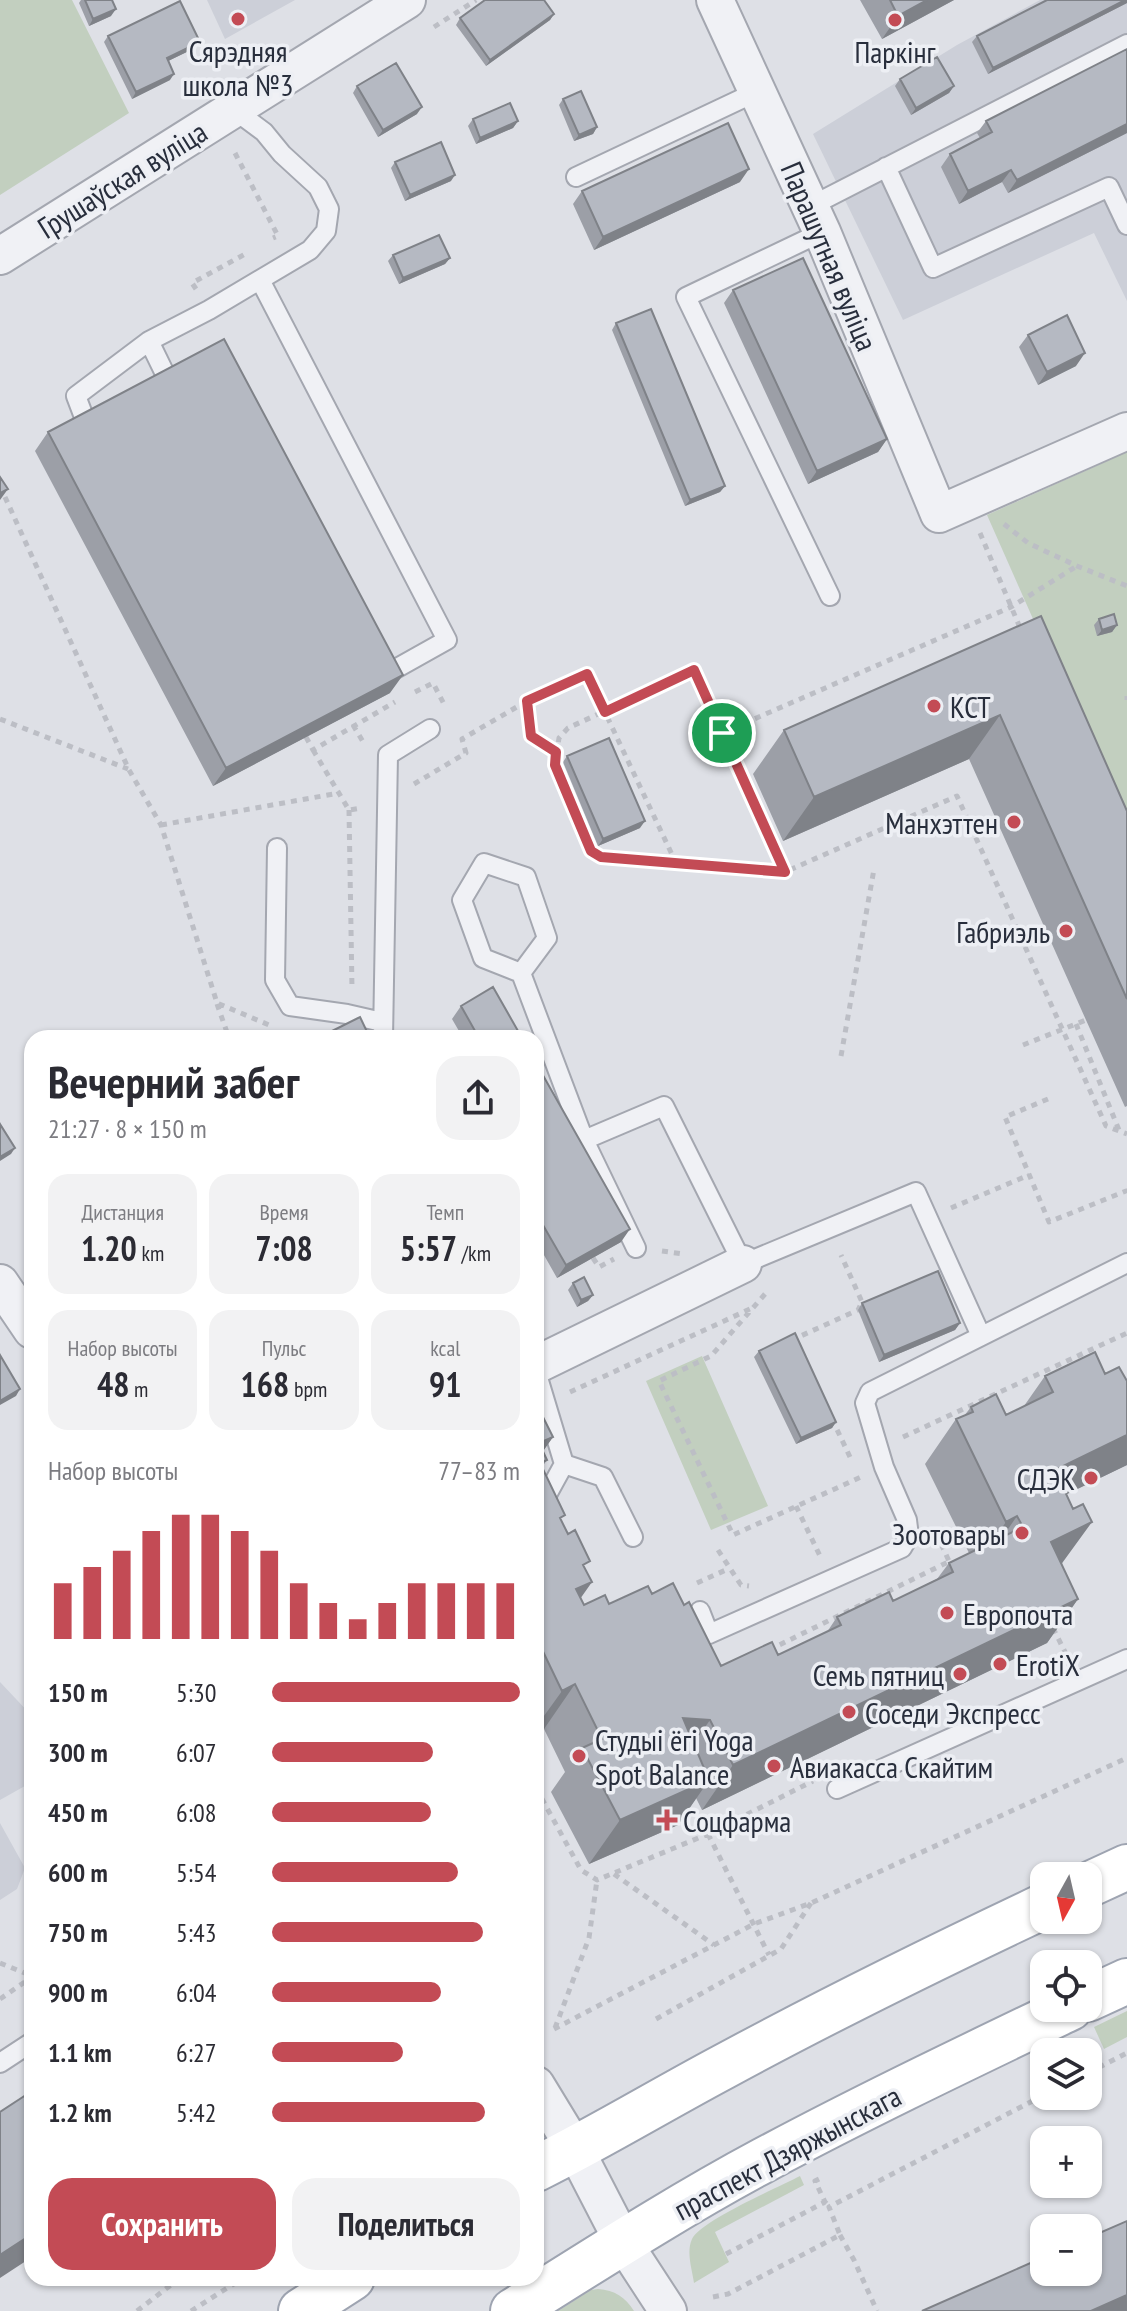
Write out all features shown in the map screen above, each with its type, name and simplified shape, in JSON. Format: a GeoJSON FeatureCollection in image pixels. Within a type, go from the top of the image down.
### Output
{"type":"FeatureCollection","features":[{"type":"Feature","properties":{"kind":"main road"},"geometry":{"type":"LineString","coordinates":[[1102,1879],[1127,1867]]}},
{"type":"Feature","properties":{"kind":"main road"},"geometry":{"type":"LineString","coordinates":[[544,2165],[724,2066],[1030,1913]]}},
{"type":"Feature","properties":{"kind":"main road"},"geometry":{"type":"LineString","coordinates":[[1102,1993],[1127,1981]]}},
{"type":"Feature","properties":{"kind":"main road","name":"праспект Дзяржынскага"},"geometry":{"type":"LineString","coordinates":[[513,2311],[763,2160],[1041,2022]]}},
{"type":"Feature","properties":{"kind":"main road"},"geometry":{"type":"LineString","coordinates":[[301,2311],[340,2286]]}},
{"type":"Feature","properties":{"kind":"street","name":"Грушаўская вуліца"},"geometry":{"type":"LineString","coordinates":[[0,256],[407,0]]}},
{"type":"Feature","properties":{"kind":"street","name":"Парашутная вуліца"},"geometry":{"type":"LineString","coordinates":[[715,0],[816,219],[939,514],[1127,431]]}},
{"type":"Feature","properties":{"kind":"street"},"geometry":{"type":"LineString","coordinates":[[544,1361],[743,1264]]}},
{"type":"Feature","properties":{"kind":"street"},"geometry":{"type":"LineString","coordinates":[[0,1283],[24,1318]]}},
{"type":"Feature","properties":{"kind":"street"},"geometry":{"type":"LineString","coordinates":[[544,2098],[575,2149],[623,2242],[668,2311]]}},
{"type":"Feature","properties":{"kind":"lane"},"geometry":{"type":"LineString","coordinates":[[830,596],[686,297],[816,219],[886,167],[1127,44]]}},
{"type":"Feature","properties":{"kind":"lane"},"geometry":{"type":"LineString","coordinates":[[576,177],[756,92]]}},
{"type":"Feature","properties":{"kind":"lane"},"geometry":{"type":"LineString","coordinates":[[87,425],[76,396],[149,341],[209,310],[310,250],[326,231],[329,209],[318,187],[282,154],[264,132],[233,109]]}},
{"type":"Feature","properties":{"kind":"lane"},"geometry":{"type":"LineString","coordinates":[[886,167],[933,268],[1109,187],[1127,225]]}},
{"type":"Feature","properties":{"kind":"lane"},"geometry":{"type":"LineString","coordinates":[[260,280],[447,640],[381,677]]}},
{"type":"Feature","properties":{"kind":"lane"},"geometry":{"type":"LineString","coordinates":[[149,341],[168,380]]}},
{"type":"Feature","properties":{"kind":"lane"},"geometry":{"type":"LineString","coordinates":[[277,848],[275,980],[290,1006],[353,1015],[383,1030],[388,755],[430,729]]}},
{"type":"Feature","properties":{"kind":"lane"},"geometry":{"type":"LineString","coordinates":[[521,973],[547,938],[526,877],[484,863],[462,900],[483,958],[521,973],[543,1030]]}},
{"type":"Feature","properties":{"kind":"lane"},"geometry":{"type":"LineString","coordinates":[[544,1034],[584,1140],[636,1248]]}},
{"type":"Feature","properties":{"kind":"lane"},"geometry":{"type":"LineString","coordinates":[[584,1140],[664,1106],[743,1264],[916,1192],[981,1336]]}},
{"type":"Feature","properties":{"kind":"lane"},"geometry":{"type":"LineString","coordinates":[[700,1611],[709,1634],[902,1548],[909,1536],[907,1520],[884,1467],[865,1403],[870,1392],[1127,1263]]}},
{"type":"Feature","properties":{"kind":"lane"},"geometry":{"type":"LineString","coordinates":[[544,1394],[564,1464],[544,1500]]}},
{"type":"Feature","properties":{"kind":"lane"},"geometry":{"type":"LineString","coordinates":[[564,1464],[603,1477],[633,1537]]}},
{"type":"Feature","properties":{"kind":"lane"},"geometry":{"type":"LineString","coordinates":[[837,1789],[1127,1659]]}},
{"type":"Feature","properties":{"kind":"lane"},"geometry":{"type":"LineString","coordinates":[[0,2063],[24,2047]]}},
{"type":"Feature","properties":{"kind":"path"},"geometry":{"type":"LineString","coordinates":[[0,486],[129,770],[161,825],[226,1030]]}},
{"type":"Feature","properties":{"kind":"path"},"geometry":{"type":"LineString","coordinates":[[1023,635],[979,534],[1003,523],[1028,543],[1127,586]]}},
{"type":"Feature","properties":{"kind":"path"},"geometry":{"type":"LineString","coordinates":[[722,733],[1011,607],[1077,566]]}},
{"type":"Feature","properties":{"kind":"path"},"geometry":{"type":"LineString","coordinates":[[785,872],[694,670],[568,728],[559,738],[555,765],[591,851],[601,857],[785,872],[957,796],[1106,1126],[1127,1134]]}},
{"type":"Feature","properties":{"kind":"path"},"geometry":{"type":"LineString","coordinates":[[412,789],[415,781],[466,753],[462,739],[527,701],[587,674],[676,863]]}},
{"type":"Feature","properties":{"kind":"path"},"geometry":{"type":"LineString","coordinates":[[313,750],[433,683],[447,711]]}},
{"type":"Feature","properties":{"kind":"path"},"geometry":{"type":"LineString","coordinates":[[527,701],[531,736],[556,752]]}},
{"type":"Feature","properties":{"kind":"path"},"geometry":{"type":"LineString","coordinates":[[0,719],[129,770]]}},
{"type":"Feature","properties":{"kind":"path"},"geometry":{"type":"LineString","coordinates":[[353,725],[370,753]]}},
{"type":"Feature","properties":{"kind":"path"},"geometry":{"type":"LineString","coordinates":[[306,737],[349,810],[353,1015]]}},
{"type":"Feature","properties":{"kind":"path"},"geometry":{"type":"LineString","coordinates":[[161,825],[339,793]]}},
{"type":"Feature","properties":{"kind":"path"},"geometry":{"type":"LineString","coordinates":[[349,810],[368,807]]}},
{"type":"Feature","properties":{"kind":"path"},"geometry":{"type":"LineString","coordinates":[[841,1056],[874,869]]}},
{"type":"Feature","properties":{"kind":"path"},"geometry":{"type":"LineString","coordinates":[[217,1003],[272,1026]]}},
{"type":"Feature","properties":{"kind":"path"},"geometry":{"type":"LineString","coordinates":[[1023,1045],[1086,1020]]}},
{"type":"Feature","properties":{"kind":"path"},"geometry":{"type":"LineString","coordinates":[[1076,1024],[1120,1131]]}},
{"type":"Feature","properties":{"kind":"path"},"geometry":{"type":"LineString","coordinates":[[1048,1099],[1005,1117],[1049,1222],[1127,1193]]}},
{"type":"Feature","properties":{"kind":"path"},"geometry":{"type":"LineString","coordinates":[[928,1218],[1029,1175]]}},
{"type":"Feature","properties":{"kind":"path"},"geometry":{"type":"LineString","coordinates":[[800,1353],[794,1339],[858,1310],[862,1302],[841,1255],[827,1261]]}},
{"type":"Feature","properties":{"kind":"path"},"geometry":{"type":"LineString","coordinates":[[774,1284],[711,1356],[659,1381],[733,1535],[788,1510]]}},
{"type":"Feature","properties":{"kind":"path"},"geometry":{"type":"LineString","coordinates":[[547,1403],[754,1306]]}},
{"type":"Feature","properties":{"kind":"path"},"geometry":{"type":"LineString","coordinates":[[892,1442],[1127,1333]]}},
{"type":"Feature","properties":{"kind":"path"},"geometry":{"type":"LineString","coordinates":[[827,1408],[866,1490]]}},
{"type":"Feature","properties":{"kind":"path"},"geometry":{"type":"LineString","coordinates":[[796,1506],[820,1557],[833,1552]]}},
{"type":"Feature","properties":{"kind":"path"},"geometry":{"type":"LineString","coordinates":[[718,1550],[741,1585],[754,1586]]}},
{"type":"Feature","properties":{"kind":"path"},"geometry":{"type":"LineString","coordinates":[[763,1653],[949,1561],[961,1571]]}},
{"type":"Feature","properties":{"kind":"path"},"geometry":{"type":"LineString","coordinates":[[939,1566],[945,1579]]}},
{"type":"Feature","properties":{"kind":"path"},"geometry":{"type":"LineString","coordinates":[[1050,1622],[1070,1663]]}},
{"type":"Feature","properties":{"kind":"path"},"geometry":{"type":"LineString","coordinates":[[819,1626],[825,1637]]}},
{"type":"Feature","properties":{"kind":"path"},"geometry":{"type":"LineString","coordinates":[[597,1880],[589,1938],[554,2029],[754,1924],[811,1903],[1127,1758]]}},
{"type":"Feature","properties":{"kind":"path"},"geometry":{"type":"LineString","coordinates":[[544,1803],[581,1870]]}},
{"type":"Feature","properties":{"kind":"path"},"geometry":{"type":"LineString","coordinates":[[708,1834],[769,1955]]}},
{"type":"Feature","properties":{"kind":"path"},"geometry":{"type":"LineString","coordinates":[[613,1873],[714,1945]]}},
{"type":"Feature","properties":{"kind":"path"},"geometry":{"type":"LineString","coordinates":[[656,2019],[781,1949],[811,1903]]}},
{"type":"Feature","properties":{"kind":"path"},"geometry":{"type":"LineString","coordinates":[[0,1963],[24,1974]]}},
{"type":"Feature","properties":{"kind":"path"},"geometry":{"type":"LineString","coordinates":[[0,1999],[24,1982]]}},
{"type":"Feature","properties":{"kind":"path"},"geometry":{"type":"LineString","coordinates":[[1102,2066],[1127,2053]]}},
{"type":"Feature","properties":{"kind":"path"},"geometry":{"type":"LineString","coordinates":[[726,2254],[1030,2102]]}},
{"type":"Feature","properties":{"kind":"path"},"geometry":{"type":"LineString","coordinates":[[815,2181],[877,2311]]}},
{"type":"Feature","properties":{"kind":"path"},"geometry":{"type":"LineString","coordinates":[[713,2297],[728,2294],[840,2235]]}},
{"type":"Feature","properties":{"kind":"path"},"geometry":{"type":"LineString","coordinates":[[137,2311],[170,2286]]}},
{"type":"Feature","properties":{"kind":"path"},"geometry":{"type":"LineString","coordinates":[[191,2311],[200,2309],[232,2286]]}},
{"type":"Feature","properties":{"kind":"shaded area","name":"Сярэдняя школа №3"},"geometry":{"type":"Polygon","coordinates":[[[207,0],[295,0],[225,39],[207,0]]]}},
{"type":"Feature","properties":{"kind":"shaded area"},"geometry":{"type":"Polygon","coordinates":[[[1040,0],[1127,0],[1127,301],[1094,233],[903,320],[813,134],[957,45],[1040,0]]]}},
{"type":"Feature","properties":{"kind":"shaded area"},"geometry":{"type":"Polygon","coordinates":[[[0,1682],[24,1708],[24,1786],[0,1800],[0,1682]]]}},
{"type":"Feature","properties":{"kind":"shaded area"},"geometry":{"type":"Polygon","coordinates":[[[0,1823],[24,1871],[17,1889],[0,1900],[0,1823]]]}},
{"type":"Feature","properties":{"kind":"green space"},"geometry":{"type":"Polygon","coordinates":[[[0,0],[72,0],[129,113],[0,195],[0,0]]]}},
{"type":"Feature","properties":{"kind":"green space"},"geometry":{"type":"Polygon","coordinates":[[[1127,452],[1127,831],[987,515],[1127,452]]]}},
{"type":"Feature","properties":{"kind":"green space"},"geometry":{"type":"Polygon","coordinates":[[[702,1356],[768,1506],[711,1530],[646,1381],[702,1356]]]}},
{"type":"Feature","properties":{"kind":"green space"},"geometry":{"type":"Polygon","coordinates":[[[1127,2011],[1127,2037],[1104,2049],[1102,2038],[1099,2038],[1094,2027],[1127,2011]]]}},
{"type":"Feature","properties":{"kind":"green space"},"geometry":{"type":"Polygon","coordinates":[[[800,2176],[804,2185],[715,2232],[729,2262],[694,2283],[690,2249],[692,2239],[698,2232],[724,2214],[800,2176]]]}},
{"type":"Feature","properties":{"kind":"green space"},"geometry":{"type":"Polygon","coordinates":[[[591,2290],[619,2295],[634,2311],[558,2311],[591,2290]]]}},
{"type":"Feature","properties":{"kind":"building"},"geometry":{"type":"Polygon","coordinates":[[[85,0],[112,0],[116,9],[93,19],[85,0]]]}},
{"type":"Feature","properties":{"kind":"building"},"geometry":{"type":"Polygon","coordinates":[[[485,0],[544,0],[554,14],[490,60],[460,18],[485,0]]]}},
{"type":"Feature","properties":{"kind":"building"},"geometry":{"type":"Polygon","coordinates":[[[890,0],[927,0],[898,16],[890,0]]]}},
{"type":"Feature","properties":{"kind":"building"},"geometry":{"type":"Polygon","coordinates":[[[1047,0],[1125,0],[993,68],[977,36],[1047,0]]]}},
{"type":"Feature","properties":{"kind":"building"},"geometry":{"type":"Polygon","coordinates":[[[180,1],[200,42],[167,58],[174,74],[136,92],[108,36],[180,1]]]}},
{"type":"Feature","properties":{"kind":"building"},"geometry":{"type":"Polygon","coordinates":[[[1127,49],[1127,124],[1017,180],[1011,170],[968,191],[950,154],[992,132],[986,121],[1127,49]]]}},
{"type":"Feature","properties":{"kind":"building"},"geometry":{"type":"Polygon","coordinates":[[[937,57],[954,86],[916,108],[900,79],[937,57]]]}},
{"type":"Feature","properties":{"kind":"building"},"geometry":{"type":"Polygon","coordinates":[[[396,63],[422,107],[383,130],[357,86],[396,63]]]}},
{"type":"Feature","properties":{"kind":"building"},"geometry":{"type":"Polygon","coordinates":[[[581,91],[597,127],[579,135],[563,99],[581,91]]]}},
{"type":"Feature","properties":{"kind":"building"},"geometry":{"type":"Polygon","coordinates":[[[510,103],[518,121],[480,138],[473,119],[510,103]]]}},
{"type":"Feature","properties":{"kind":"building"},"geometry":{"type":"Polygon","coordinates":[[[728,123],[749,169],[603,237],[582,191],[728,123]]]}},
{"type":"Feature","properties":{"kind":"building"},"geometry":{"type":"Polygon","coordinates":[[[441,142],[455,175],[410,195],[395,162],[441,142]]]}},
{"type":"Feature","properties":{"kind":"building"},"geometry":{"type":"Polygon","coordinates":[[[439,235],[450,258],[403,278],[393,255],[439,235]]]}},
{"type":"Feature","properties":{"kind":"building"},"geometry":{"type":"Polygon","coordinates":[[[803,258],[887,439],[817,471],[733,290],[803,258]]]}},
{"type":"Feature","properties":{"kind":"building"},"geometry":{"type":"Polygon","coordinates":[[[651,309],[725,486],[690,500],[616,323],[651,309]]]}},
{"type":"Feature","properties":{"kind":"building"},"geometry":{"type":"Polygon","coordinates":[[[1067,315],[1085,353],[1047,372],[1028,335],[1067,315]]]}},
{"type":"Feature","properties":{"kind":"building"},"geometry":{"type":"Polygon","coordinates":[[[224,339],[403,675],[226,768],[48,432],[224,339]]]}},
{"type":"Feature","properties":{"kind":"building"},"geometry":{"type":"Polygon","coordinates":[[[0,477],[8,489],[0,493],[0,477]]]}},
{"type":"Feature","properties":{"kind":"building"},"geometry":{"type":"Polygon","coordinates":[[[1114,614],[1117,625],[1102,630],[1099,619],[1114,614]]]}},
{"type":"Feature","properties":{"kind":"building"},"geometry":{"type":"Polygon","coordinates":[[[1041,616],[1127,811],[1127,999],[1000,715],[814,797],[784,730],[1041,616]]]}},
{"type":"Feature","properties":{"kind":"building"},"geometry":{"type":"Polygon","coordinates":[[[609,738],[645,821],[603,839],[567,756],[609,738]]]}},
{"type":"Feature","properties":{"kind":"building"},"geometry":{"type":"Polygon","coordinates":[[[493,987],[517,1030],[474,1030],[461,1006],[493,987]]]}},
{"type":"Feature","properties":{"kind":"building"},"geometry":{"type":"Polygon","coordinates":[[[360,1017],[366,1030],[334,1030],[360,1017]]]}},
{"type":"Feature","properties":{"kind":"building"},"geometry":{"type":"Polygon","coordinates":[[[544,1077],[630,1229],[566,1265],[544,1227],[544,1077]]]}},
{"type":"Feature","properties":{"kind":"building"},"geometry":{"type":"Polygon","coordinates":[[[0,1124],[15,1148],[0,1157],[0,1124]]]}},
{"type":"Feature","properties":{"kind":"building"},"geometry":{"type":"Polygon","coordinates":[[[938,1271],[960,1323],[884,1355],[862,1303],[938,1271]]]}},
{"type":"Feature","properties":{"kind":"building"},"geometry":{"type":"Polygon","coordinates":[[[584,1277],[593,1295],[581,1300],[573,1283],[584,1277]]]}},
{"type":"Feature","properties":{"kind":"building"},"geometry":{"type":"Polygon","coordinates":[[[795,1333],[836,1422],[801,1438],[759,1351],[795,1333]]]}},
{"type":"Feature","properties":{"kind":"building"},"geometry":{"type":"Polygon","coordinates":[[[1095,1352],[1105,1374],[1119,1367],[1127,1381],[1127,1435],[1055,1470],[1073,1509],[1083,1504],[1092,1522],[1051,1542],[1078,1599],[733,1765],[710,1720],[683,1718],[709,1780],[620,1820],[582,1748],[602,1739],[575,1684],[562,1691],[544,1654],[544,1471],[565,1515],[560,1518],[568,1534],[575,1530],[590,1561],[583,1565],[592,1582],[576,1589],[584,1605],[605,1595],[609,1604],[648,1586],[652,1594],[673,1583],[684,1605],[689,1602],[721,1666],[772,1642],[778,1655],[841,1625],[837,1617],[889,1592],[893,1601],[953,1572],[949,1563],[1023,1527],[1017,1516],[1006,1522],[956,1419],[973,1412],[971,1407],[996,1394],[1006,1415],[1053,1392],[1045,1376],[1095,1352]]]}},
{"type":"Feature","properties":{"kind":"building"},"geometry":{"type":"Polygon","coordinates":[[[0,1355],[20,1389],[0,1401],[0,1355]]]}},
{"type":"Feature","properties":{"kind":"building"},"geometry":{"type":"Polygon","coordinates":[[[544,1419],[553,1437],[544,1441],[544,1419]]]}},
{"type":"Feature","properties":{"kind":"building"},"geometry":{"type":"Polygon","coordinates":[[[24,2096],[24,2239],[0,2255],[0,2112],[24,2096]]]}},
{"type":"Feature","properties":{"kind":"building"},"geometry":{"type":"Polygon","coordinates":[[[1127,2221],[1127,2295],[1091,2311],[922,2311],[1030,2263],[1030,2286],[1102,2286],[1102,2232],[1127,2221]]]}},
{"type":"Feature","properties":{"kind":"place","name":"Сярэдняя школа №3"},"geometry":{"type":"Point","coordinates":[238,19]}},
{"type":"Feature","properties":{"kind":"place","name":"Паркінг"},"geometry":{"type":"Point","coordinates":[895,20]}},
{"type":"Feature","properties":{"kind":"place","name":"КСТ"},"geometry":{"type":"Point","coordinates":[934,706]}},
{"type":"Feature","properties":{"kind":"place","name":"Манхэттен"},"geometry":{"type":"Point","coordinates":[1014,822]}},
{"type":"Feature","properties":{"kind":"place","name":"Габриэль"},"geometry":{"type":"Point","coordinates":[1066,931]}},
{"type":"Feature","properties":{"kind":"place","name":"СДЭК"},"geometry":{"type":"Point","coordinates":[1091,1478]}},
{"type":"Feature","properties":{"kind":"place","name":"Зоотовары"},"geometry":{"type":"Point","coordinates":[1022,1533]}},
{"type":"Feature","properties":{"kind":"place","name":"Европочта"},"geometry":{"type":"Point","coordinates":[947,1613]}},
{"type":"Feature","properties":{"kind":"place","name":"ErotiX"},"geometry":{"type":"Point","coordinates":[1000,1664]}},
{"type":"Feature","properties":{"kind":"place","name":"Семь пятниц"},"geometry":{"type":"Point","coordinates":[960,1674]}},
{"type":"Feature","properties":{"kind":"place","name":"Соседи Экспресс"},"geometry":{"type":"Point","coordinates":[849,1712]}},
{"type":"Feature","properties":{"kind":"place","name":"Студыі ёгі Yoga Spot Balance"},"geometry":{"type":"Point","coordinates":[579,1756]}},
{"type":"Feature","properties":{"kind":"place","name":"Авиакасса Скайтим"},"geometry":{"type":"Point","coordinates":[774,1766]}},
{"type":"Feature","properties":{"kind":"place","name":"Соцфарма"},"geometry":{"type":"Point","coordinates":[667,1820]}},
{"type":"Feature","properties":{"kind":"route"},"geometry":{"type":"LineString","coordinates":[[694,670],[722,733],[785,872],[601,857],[591,851],[555,765],[556,752],[531,736],[527,701],[587,674],[605,712],[694,670]]}}]}
